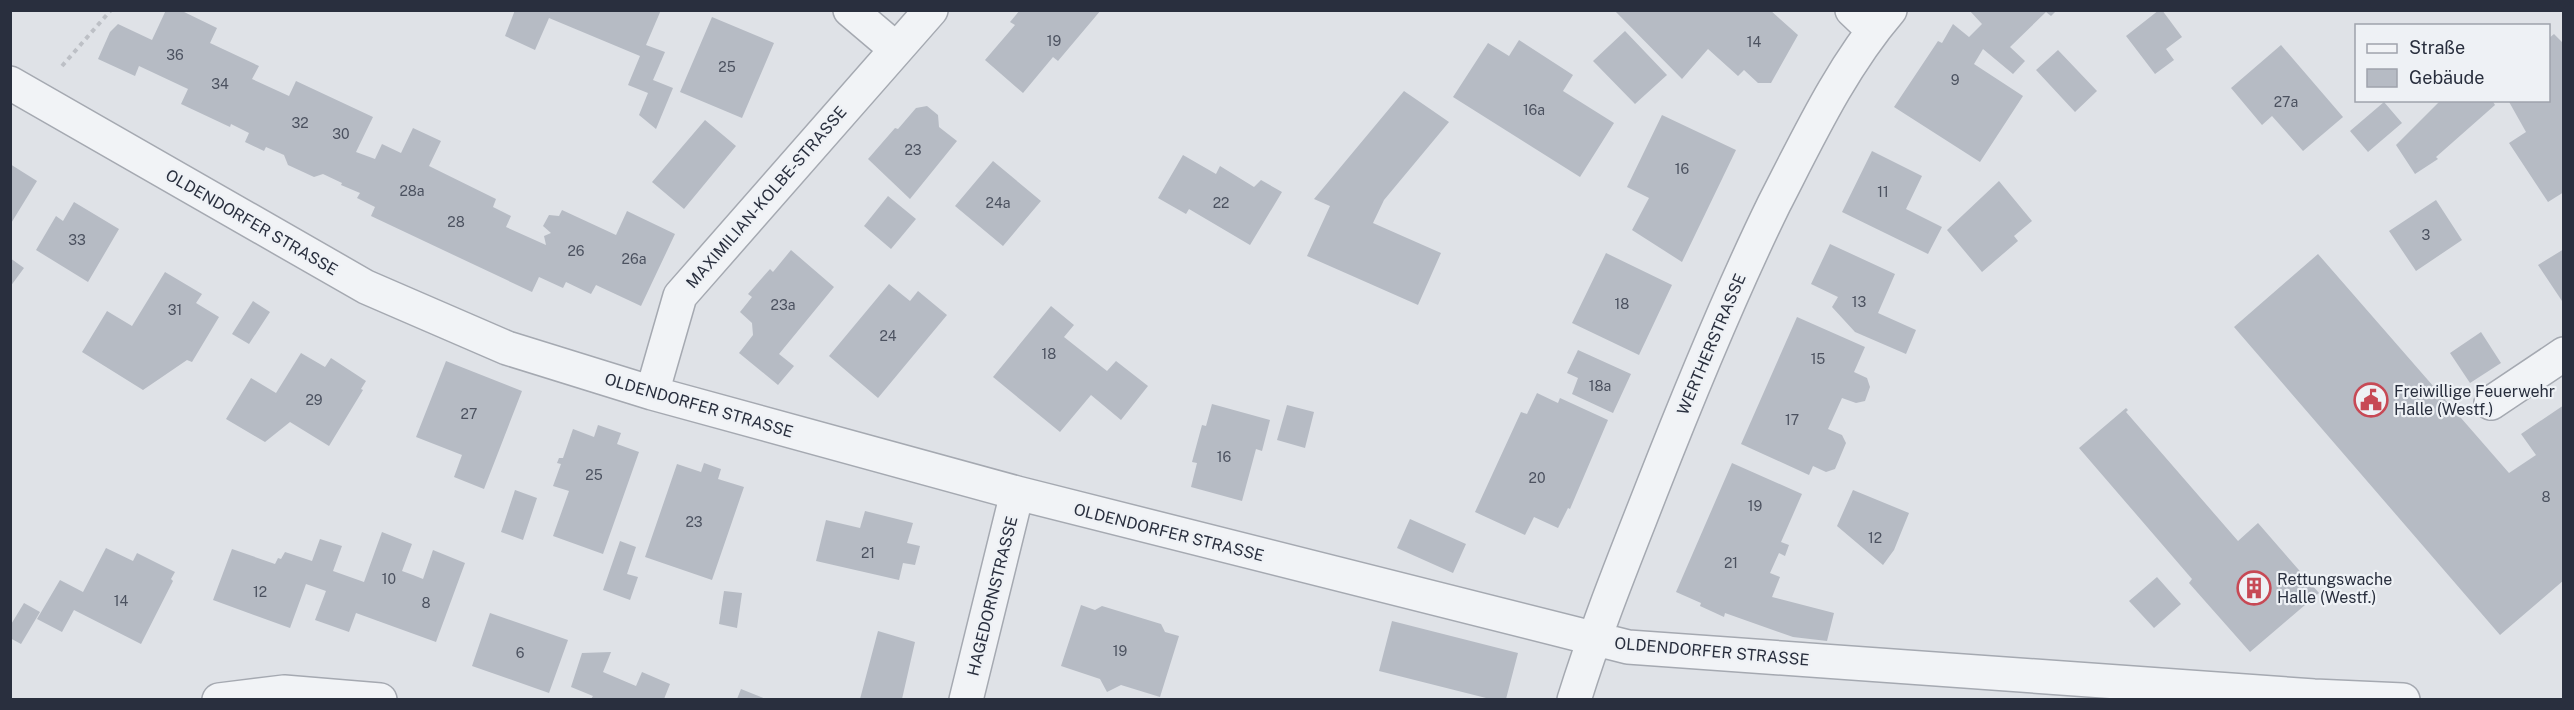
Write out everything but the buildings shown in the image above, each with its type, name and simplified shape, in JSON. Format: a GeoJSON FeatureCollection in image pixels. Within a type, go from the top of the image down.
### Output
{"type":"FeatureCollection","features":[{"type":"Feature","properties":{"kind":"street"},"geometry":{"type":"LineString","coordinates":[[850,10],[896,49]]}},
{"type":"Feature","properties":{"kind":"street","name":"MAXIMILIAN-KOLBE-STRASSE"},"geometry":{"type":"LineString","coordinates":[[652,393],[680,296],[931,10]]}},
{"type":"Feature","properties":{"kind":"street","name":"WERTHERSTRASSE"},"geometry":{"type":"LineString","coordinates":[[1574,699],[1593,639],[1698,369],[1750,252],[1872,17]]}},
{"type":"Feature","properties":{"kind":"street","name":"OLDENDORFER STRASSE"},"geometry":{"type":"LineString","coordinates":[[23,91],[366,287],[507,348],[652,393],[1017,494],[1628,647],[2314,696],[2403,699]]}},
{"type":"Feature","properties":{"kind":"street"},"geometry":{"type":"LineString","coordinates":[[2491,403],[2564,354]]}},
{"type":"Feature","properties":{"kind":"street","name":"HAGEDORNSTRASSE"},"geometry":{"type":"LineString","coordinates":[[966,699],[1017,494]]}},
{"type":"Feature","properties":{"kind":"street"},"geometry":{"type":"LineString","coordinates":[[219,699],[284,693],[380,699]]}},
{"type":"Feature","properties":{"kind":"path"},"geometry":{"type":"LineString","coordinates":[[23,91],[111,10]]}},
{"type":"Feature","properties":{"kind":"place","name":"Freiwillige Feuerwehr Halle (Westf.)"},"geometry":{"type":"Point","coordinates":[2371,400]}},
{"type":"Feature","properties":{"kind":"place","name":"Rettungswache Halle (Westf.)"},"geometry":{"type":"Point","coordinates":[2254,588]}}]}
